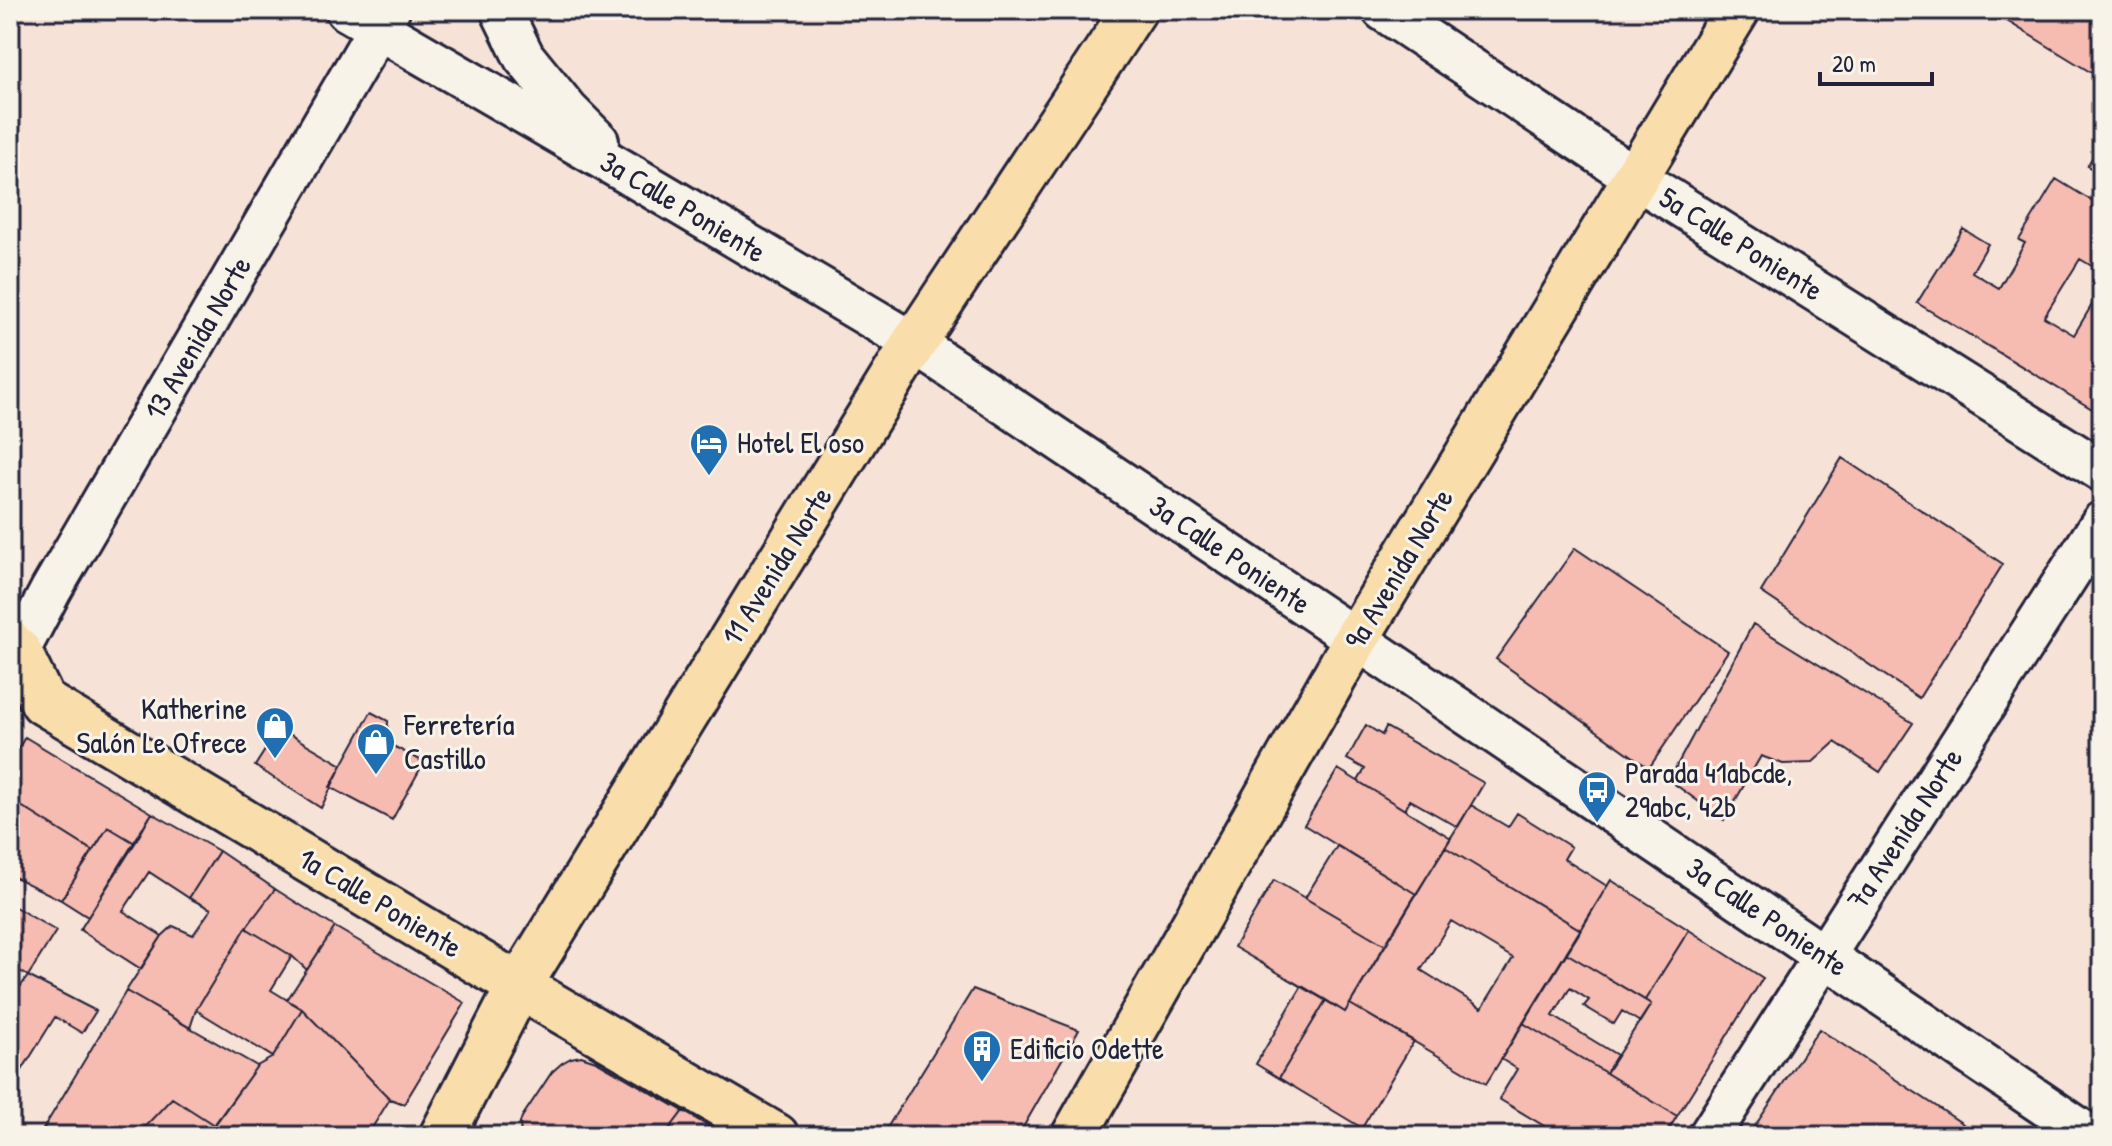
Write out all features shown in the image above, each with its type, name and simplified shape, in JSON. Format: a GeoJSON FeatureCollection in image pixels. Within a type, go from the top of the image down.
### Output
{"type":"FeatureCollection","features":[{"type":"Feature","properties":{"kind":"main road","name":"11 Avenida Norte"},"geometry":{"type":"LineString","coordinates":[[451,1132],[519,986],[914,343],[1134,10]]}},
{"type":"Feature","properties":{"kind":"main road","name":"9a Avenida Norte"},"geometry":{"type":"LineString","coordinates":[[1074,1136],[1356,639],[1737,10]]}},
{"type":"Feature","properties":{"kind":"main road","name":"1a Calle Poniente"},"geometry":{"type":"LineString","coordinates":[[13,654],[43,702],[776,1136]]}},
{"type":"Feature","properties":{"kind":"street"},"geometry":{"type":"LineString","coordinates":[[501,10],[524,57],[568,111],[634,177]]}},
{"type":"Feature","properties":{"kind":"street","name":"5a Calle Poniente"},"geometry":{"type":"LineString","coordinates":[[1383,10],[1636,178],[2102,471]]}},
{"type":"Feature","properties":{"kind":"street","name":"3a Calle Poniente"},"geometry":{"type":"LineString","coordinates":[[371,16],[914,343],[2090,1136]]}},
{"type":"Feature","properties":{"kind":"street","name":"13 Avenida Norte"},"geometry":{"type":"LineString","coordinates":[[13,654],[371,16]]}},
{"type":"Feature","properties":{"kind":"street","name":"7a Avenida Norte"},"geometry":{"type":"LineString","coordinates":[[1709,1136],[2102,522]]}},
{"type":"Feature","properties":{"kind":"building"},"geometry":{"type":"Polygon","coordinates":[[[850,10],[912,10],[904,15],[886,18],[850,10]]]}},
{"type":"Feature","properties":{"kind":"building"},"geometry":{"type":"Polygon","coordinates":[[[1989,10],[2102,10],[2102,79],[2082,67],[1989,10]]]}},
{"type":"Feature","properties":{"kind":"building"},"geometry":{"type":"Polygon","coordinates":[[[2102,142],[2102,174],[2087,166],[2102,142]]]}},
{"type":"Feature","properties":{"kind":"building"},"geometry":{"type":"Polygon","coordinates":[[[2056,179],[2102,207],[2102,272],[2080,259],[2044,317],[2074,335],[2102,288],[2102,415],[1917,303],[1963,229],[1988,244],[1972,272],[1999,288],[2025,243],[2019,240],[2056,179]]]}},
{"type":"Feature","properties":{"kind":"building"},"geometry":{"type":"Polygon","coordinates":[[[1842,458],[2003,564],[1919,698],[1761,592],[1842,458]]]}},
{"type":"Feature","properties":{"kind":"building"},"geometry":{"type":"Polygon","coordinates":[[[1575,548],[1728,651],[1649,768],[1496,659],[1575,548]]]}},
{"type":"Feature","properties":{"kind":"building"},"geometry":{"type":"Polygon","coordinates":[[[1753,624],[1913,723],[1880,772],[1835,742],[1812,763],[1783,764],[1761,756],[1724,820],[1669,780],[1753,624]]]}},
{"type":"Feature","properties":{"kind":"building","name":"Ferretería Castillo"},"geometry":{"type":"Polygon","coordinates":[[[371,712],[388,721],[387,743],[424,762],[392,820],[330,787],[371,712]]]}},
{"type":"Feature","properties":{"kind":"building"},"geometry":{"type":"Polygon","coordinates":[[[1366,725],[1382,735],[1386,727],[1484,783],[1458,827],[1410,800],[1405,810],[1358,781],[1365,769],[1347,759],[1366,725]]]}},
{"type":"Feature","properties":{"kind":"building"},"geometry":{"type":"Polygon","coordinates":[[[279,728],[342,765],[321,808],[255,766],[279,728]]]}},
{"type":"Feature","properties":{"kind":"building"},"geometry":{"type":"Polygon","coordinates":[[[25,737],[152,813],[135,843],[108,827],[93,851],[10,799],[10,763],[25,737]]]}},
{"type":"Feature","properties":{"kind":"building"},"geometry":{"type":"Polygon","coordinates":[[[1338,769],[1451,838],[1416,894],[1304,825],[1338,769]]]}},
{"type":"Feature","properties":{"kind":"building"},"geometry":{"type":"Polygon","coordinates":[[[10,799],[93,851],[61,900],[10,875],[10,799]]]}},
{"type":"Feature","properties":{"kind":"building"},"geometry":{"type":"Polygon","coordinates":[[[1471,805],[1508,827],[1517,813],[1571,847],[1564,859],[1607,886],[1581,930],[1445,847],[1471,805]]]}},
{"type":"Feature","properties":{"kind":"building"},"geometry":{"type":"Polygon","coordinates":[[[152,813],[219,851],[189,898],[149,872],[123,911],[162,936],[141,969],[80,930],[152,813]]]}},
{"type":"Feature","properties":{"kind":"building"},"geometry":{"type":"Polygon","coordinates":[[[108,827],[135,843],[88,917],[61,900],[108,827]]]}},
{"type":"Feature","properties":{"kind":"building"},"geometry":{"type":"Polygon","coordinates":[[[1337,846],[1416,894],[1385,945],[1305,898],[1337,846]]]}},
{"type":"Feature","properties":{"kind":"building"},"geometry":{"type":"Polygon","coordinates":[[[1445,847],[1581,930],[1486,1084],[1350,1004],[1445,847]],[[1451,921],[1421,970],[1482,1008],[1513,958],[1451,921]]]}},
{"type":"Feature","properties":{"kind":"building"},"geometry":{"type":"Polygon","coordinates":[[[219,851],[275,889],[246,928],[196,1010],[190,1028],[126,991],[162,936],[173,926],[193,935],[211,909],[189,898],[219,851]]]}},
{"type":"Feature","properties":{"kind":"building"},"geometry":{"type":"Polygon","coordinates":[[[1274,880],[1385,945],[1345,1012],[1234,947],[1274,880]]]}},
{"type":"Feature","properties":{"kind":"building"},"geometry":{"type":"Polygon","coordinates":[[[1611,880],[1689,930],[1645,1000],[1566,953],[1611,880]]]}},
{"type":"Feature","properties":{"kind":"building"},"geometry":{"type":"Polygon","coordinates":[[[275,889],[335,927],[307,970],[292,956],[246,928],[275,889]]]}},
{"type":"Feature","properties":{"kind":"building"},"geometry":{"type":"Polygon","coordinates":[[[10,904],[56,931],[28,976],[10,965],[10,904]]]}},
{"type":"Feature","properties":{"kind":"building"},"geometry":{"type":"Polygon","coordinates":[[[335,927],[465,1003],[404,1104],[390,1099],[302,1009],[287,1000],[335,927]]]}},
{"type":"Feature","properties":{"kind":"building"},"geometry":{"type":"Polygon","coordinates":[[[246,928],[292,956],[271,990],[302,1009],[273,1057],[196,1010],[246,928]]]}},
{"type":"Feature","properties":{"kind":"building"},"geometry":{"type":"Polygon","coordinates":[[[1689,930],[1763,978],[1677,1116],[1606,1073],[1651,1004],[1645,1000],[1689,930]]]}},
{"type":"Feature","properties":{"kind":"building"},"geometry":{"type":"Polygon","coordinates":[[[1566,953],[1651,1004],[1640,1022],[1622,1011],[1614,1024],[1584,1006],[1589,1000],[1570,988],[1553,1016],[1617,1055],[1606,1073],[1523,1023],[1566,953]]]}},
{"type":"Feature","properties":{"kind":"building"},"geometry":{"type":"Polygon","coordinates":[[[28,976],[96,1011],[82,1033],[55,1017],[19,1075],[10,1069],[10,1001],[28,976]]]}},
{"type":"Feature","properties":{"kind":"building"},"geometry":{"type":"Polygon","coordinates":[[[1302,986],[1326,1000],[1279,1078],[1256,1064],[1302,986]]]}},
{"type":"Feature","properties":{"kind":"building","name":"Edificio Odette"},"geometry":{"type":"Polygon","coordinates":[[[973,989],[1079,1030],[1018,1136],[882,1136],[973,989]]]}},
{"type":"Feature","properties":{"kind":"building"},"geometry":{"type":"Polygon","coordinates":[[[126,991],[257,1066],[214,1125],[172,1098],[136,1136],[39,1136],[126,991]]]}},
{"type":"Feature","properties":{"kind":"building"},"geometry":{"type":"Polygon","coordinates":[[[1326,1000],[1345,1012],[1350,1004],[1414,1041],[1362,1128],[1279,1078],[1326,1000]]]}},
{"type":"Feature","properties":{"kind":"building"},"geometry":{"type":"Polygon","coordinates":[[[302,1009],[390,1099],[367,1136],[207,1136],[257,1066],[273,1057],[302,1009]]]}},
{"type":"Feature","properties":{"kind":"building"},"geometry":{"type":"Polygon","coordinates":[[[1523,1023],[1677,1116],[1665,1136],[1561,1136],[1499,1099],[1517,1069],[1501,1059],[1523,1023]]]}},
{"type":"Feature","properties":{"kind":"building"},"geometry":{"type":"Polygon","coordinates":[[[1819,1029],[1963,1124],[1953,1136],[1757,1136],[1751,1132],[1819,1029]]]}},
{"type":"Feature","properties":{"kind":"building"},"geometry":{"type":"Polygon","coordinates":[[[581,1056],[596,1061],[683,1111],[664,1136],[521,1136],[522,1117],[552,1072],[571,1058],[581,1056]]]}},
{"type":"Feature","properties":{"kind":"building"},"geometry":{"type":"Polygon","coordinates":[[[172,1098],[214,1125],[207,1136],[136,1136],[172,1098]]]}},
{"type":"Feature","properties":{"kind":"building"},"geometry":{"type":"Polygon","coordinates":[[[683,1111],[724,1136],[664,1136],[683,1111]]]}},
{"type":"Feature","properties":{"kind":"place","name":"Hotel El oso"},"geometry":{"type":"Point","coordinates":[709,477]}},
{"type":"Feature","properties":{"kind":"place","name":"Katherine Salón Le Ofrece"},"geometry":{"type":"Point","coordinates":[275,760]}},
{"type":"Feature","properties":{"kind":"place","name":"Ferretería Castillo"},"geometry":{"type":"Point","coordinates":[376,776]}},
{"type":"Feature","properties":{"kind":"place","name":"Parada 41abcde, 29abc, 42b"},"geometry":{"type":"Point","coordinates":[1597,824]}},
{"type":"Feature","properties":{"kind":"place","name":"Edificio Odette"},"geometry":{"type":"Point","coordinates":[982,1083]}}]}
